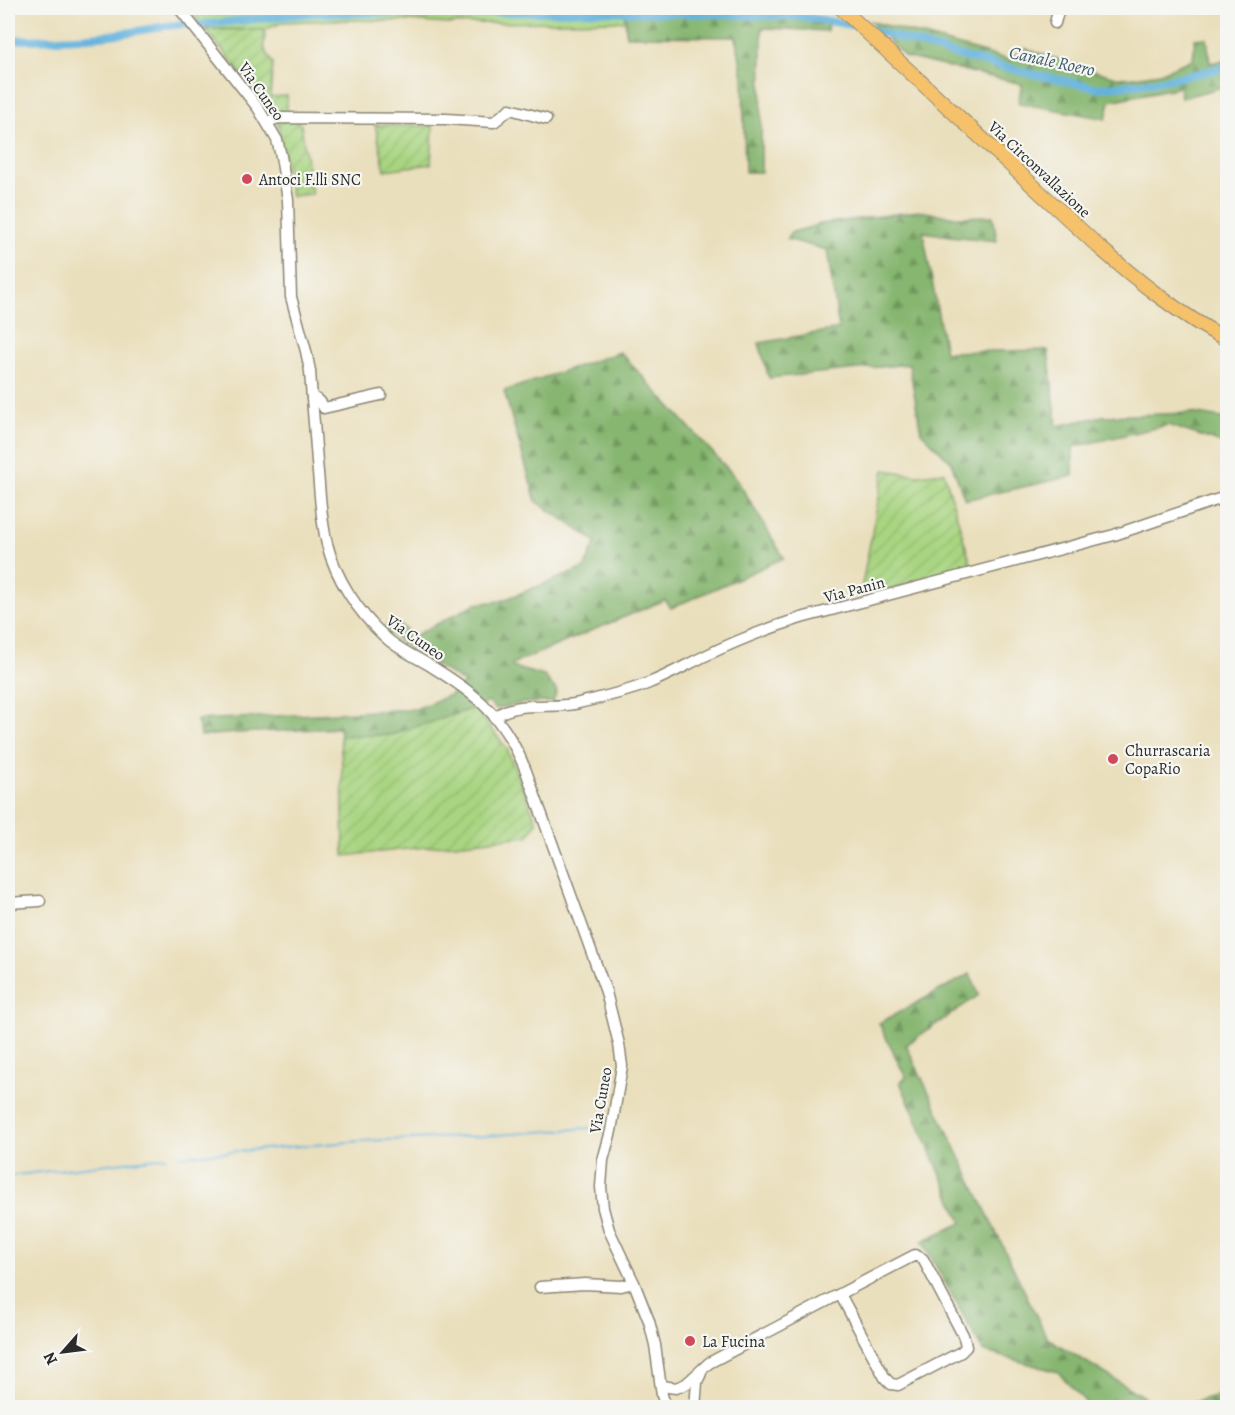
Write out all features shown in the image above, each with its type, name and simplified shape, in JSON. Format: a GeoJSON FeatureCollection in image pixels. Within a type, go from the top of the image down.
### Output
{"type":"FeatureCollection","features":[{"type":"Feature","properties":{"kind":"main road","name":"Via Circonvallazione"},"geometry":{"type":"LineString","coordinates":[[841,8],[1133,277],[1172,307],[1227,340]]}},
{"type":"Feature","properties":{"kind":"street"},"geometry":{"type":"LineString","coordinates":[[1055,23],[1059,8]]}},
{"type":"Feature","properties":{"kind":"street","name":"Via Cuneo"},"geometry":{"type":"LineString","coordinates":[[183,12],[258,108],[277,140],[288,200],[291,297],[306,351],[322,515],[327,545],[345,588],[359,609],[385,637],[408,654],[433,667],[482,703],[514,745],[526,771],[606,992],[622,1066],[611,1131],[603,1160],[601,1187],[603,1208],[609,1230],[634,1283],[651,1329],[666,1407]]}},
{"type":"Feature","properties":{"kind":"street"},"geometry":{"type":"LineString","coordinates":[[267,122],[278,118],[446,119],[494,122],[510,109],[546,118]]}},
{"type":"Feature","properties":{"kind":"street"},"geometry":{"type":"LineString","coordinates":[[314,417],[324,408],[381,395]]}},
{"type":"Feature","properties":{"kind":"street"},"geometry":{"type":"LineString","coordinates":[[312,398],[321,401],[324,408]]}},
{"type":"Feature","properties":{"kind":"street","name":"Via Panin"},"geometry":{"type":"LineString","coordinates":[[495,718],[507,709],[571,705],[634,688],[652,682],[764,629],[1114,535],[1227,496]]}},
{"type":"Feature","properties":{"kind":"street"},"geometry":{"type":"LineString","coordinates":[[8,903],[40,901]]}},
{"type":"Feature","properties":{"kind":"street"},"geometry":{"type":"LineString","coordinates":[[661,1386],[676,1388],[686,1384],[709,1363],[840,1294],[915,1255],[923,1259],[966,1341],[966,1347],[961,1352],[898,1385],[891,1384],[885,1378],[840,1294]]}},
{"type":"Feature","properties":{"kind":"street"},"geometry":{"type":"LineString","coordinates":[[540,1287],[585,1284],[621,1286],[634,1283]]}},
{"type":"Feature","properties":{"kind":"street"},"geometry":{"type":"LineString","coordinates":[[695,1404],[697,1382],[702,1371]]}},
{"type":"Feature","properties":{"kind":"street"},"geometry":{"type":"LineString","coordinates":[[680,1386],[688,1391],[695,1404]]}},
{"type":"Feature","properties":{"kind":"green space"},"geometry":{"type":"Polygon","coordinates":[[[242,8],[625,8],[625,21],[450,24],[336,20],[283,22],[265,30],[205,29],[193,13],[242,8]]]}},
{"type":"Feature","properties":{"kind":"green space"},"geometry":{"type":"Polygon","coordinates":[[[625,8],[764,8],[768,14],[796,16],[804,14],[828,19],[827,31],[762,28],[761,172],[745,172],[743,77],[736,37],[626,36],[625,8]]]}},
{"type":"Feature","properties":{"kind":"green space"},"geometry":{"type":"Polygon","coordinates":[[[870,21],[1010,60],[1023,48],[1088,69],[1127,78],[1160,73],[1193,59],[1195,39],[1207,38],[1210,63],[1227,60],[1227,86],[1181,98],[1180,87],[1110,101],[1106,119],[1018,103],[1022,84],[905,57],[870,21]]]}},
{"type":"Feature","properties":{"kind":"green space"},"geometry":{"type":"Polygon","coordinates":[[[205,29],[265,30],[264,48],[273,64],[270,97],[287,96],[287,113],[301,125],[312,194],[291,196],[278,124],[205,29]]]}},
{"type":"Feature","properties":{"kind":"green space"},"geometry":{"type":"Polygon","coordinates":[[[375,125],[433,126],[431,164],[385,170],[375,125]]]}},
{"type":"Feature","properties":{"kind":"green space"},"geometry":{"type":"Polygon","coordinates":[[[918,211],[956,217],[993,216],[997,241],[923,232],[945,352],[1048,350],[1057,426],[1103,416],[1192,413],[1227,419],[1227,445],[1168,425],[1073,447],[1073,476],[965,500],[951,462],[921,432],[909,364],[769,378],[759,343],[839,329],[827,250],[787,239],[790,233],[821,224],[918,211]]]}},
{"type":"Feature","properties":{"kind":"green space"},"geometry":{"type":"Polygon","coordinates":[[[620,352],[736,478],[784,558],[671,608],[665,600],[512,664],[512,667],[544,676],[557,691],[553,702],[523,703],[496,709],[488,702],[391,735],[340,736],[339,728],[201,736],[197,720],[416,709],[450,695],[465,683],[416,653],[383,629],[393,620],[414,636],[475,604],[501,601],[584,568],[596,542],[536,501],[504,391],[620,352]]]}},
{"type":"Feature","properties":{"kind":"green space"},"geometry":{"type":"Polygon","coordinates":[[[884,470],[917,475],[944,472],[972,568],[863,597],[861,590],[884,470]]]}},
{"type":"Feature","properties":{"kind":"green space"},"geometry":{"type":"Polygon","coordinates":[[[475,708],[507,749],[537,822],[528,836],[344,856],[340,736],[391,735],[475,708]]]}},
{"type":"Feature","properties":{"kind":"green space"},"geometry":{"type":"Polygon","coordinates":[[[970,974],[979,995],[906,1045],[1047,1338],[1150,1401],[1188,1404],[1227,1392],[1227,1407],[1090,1407],[1058,1372],[983,1351],[922,1241],[962,1223],[900,1082],[906,1078],[879,1023],[970,974]]]}},
{"type":"Feature","properties":{"kind":"waterway","name":"Canale Roero"},"geometry":{"type":"LineString","coordinates":[[8,40],[95,37],[170,25],[198,25],[313,13],[596,11],[805,17],[851,25]]}},
{"type":"Feature","properties":{"kind":"waterway","name":"Canale Roero"},"geometry":{"type":"LineString","coordinates":[[873,30],[952,54],[1098,88],[1153,82],[1228,66]]}},
{"type":"Feature","properties":{"kind":"waterway"},"geometry":{"type":"LineString","coordinates":[[179,1156],[362,1141],[485,1136],[590,1128]]}},
{"type":"Feature","properties":{"kind":"waterway"},"geometry":{"type":"LineString","coordinates":[[8,1176],[166,1157]]}},
{"type":"Feature","properties":{"kind":"waterway"},"geometry":{"type":"LineString","coordinates":[[616,1262],[626,1281]]}},
{"type":"Feature","properties":{"kind":"place","name":"Antoci F.lli SNC"},"geometry":{"type":"Point","coordinates":[247,179]}},
{"type":"Feature","properties":{"kind":"place","name":"Churrascaria CopaRio"},"geometry":{"type":"Point","coordinates":[1113,759]}},
{"type":"Feature","properties":{"kind":"place","name":"La Fucina"},"geometry":{"type":"Point","coordinates":[690,1341]}}]}
